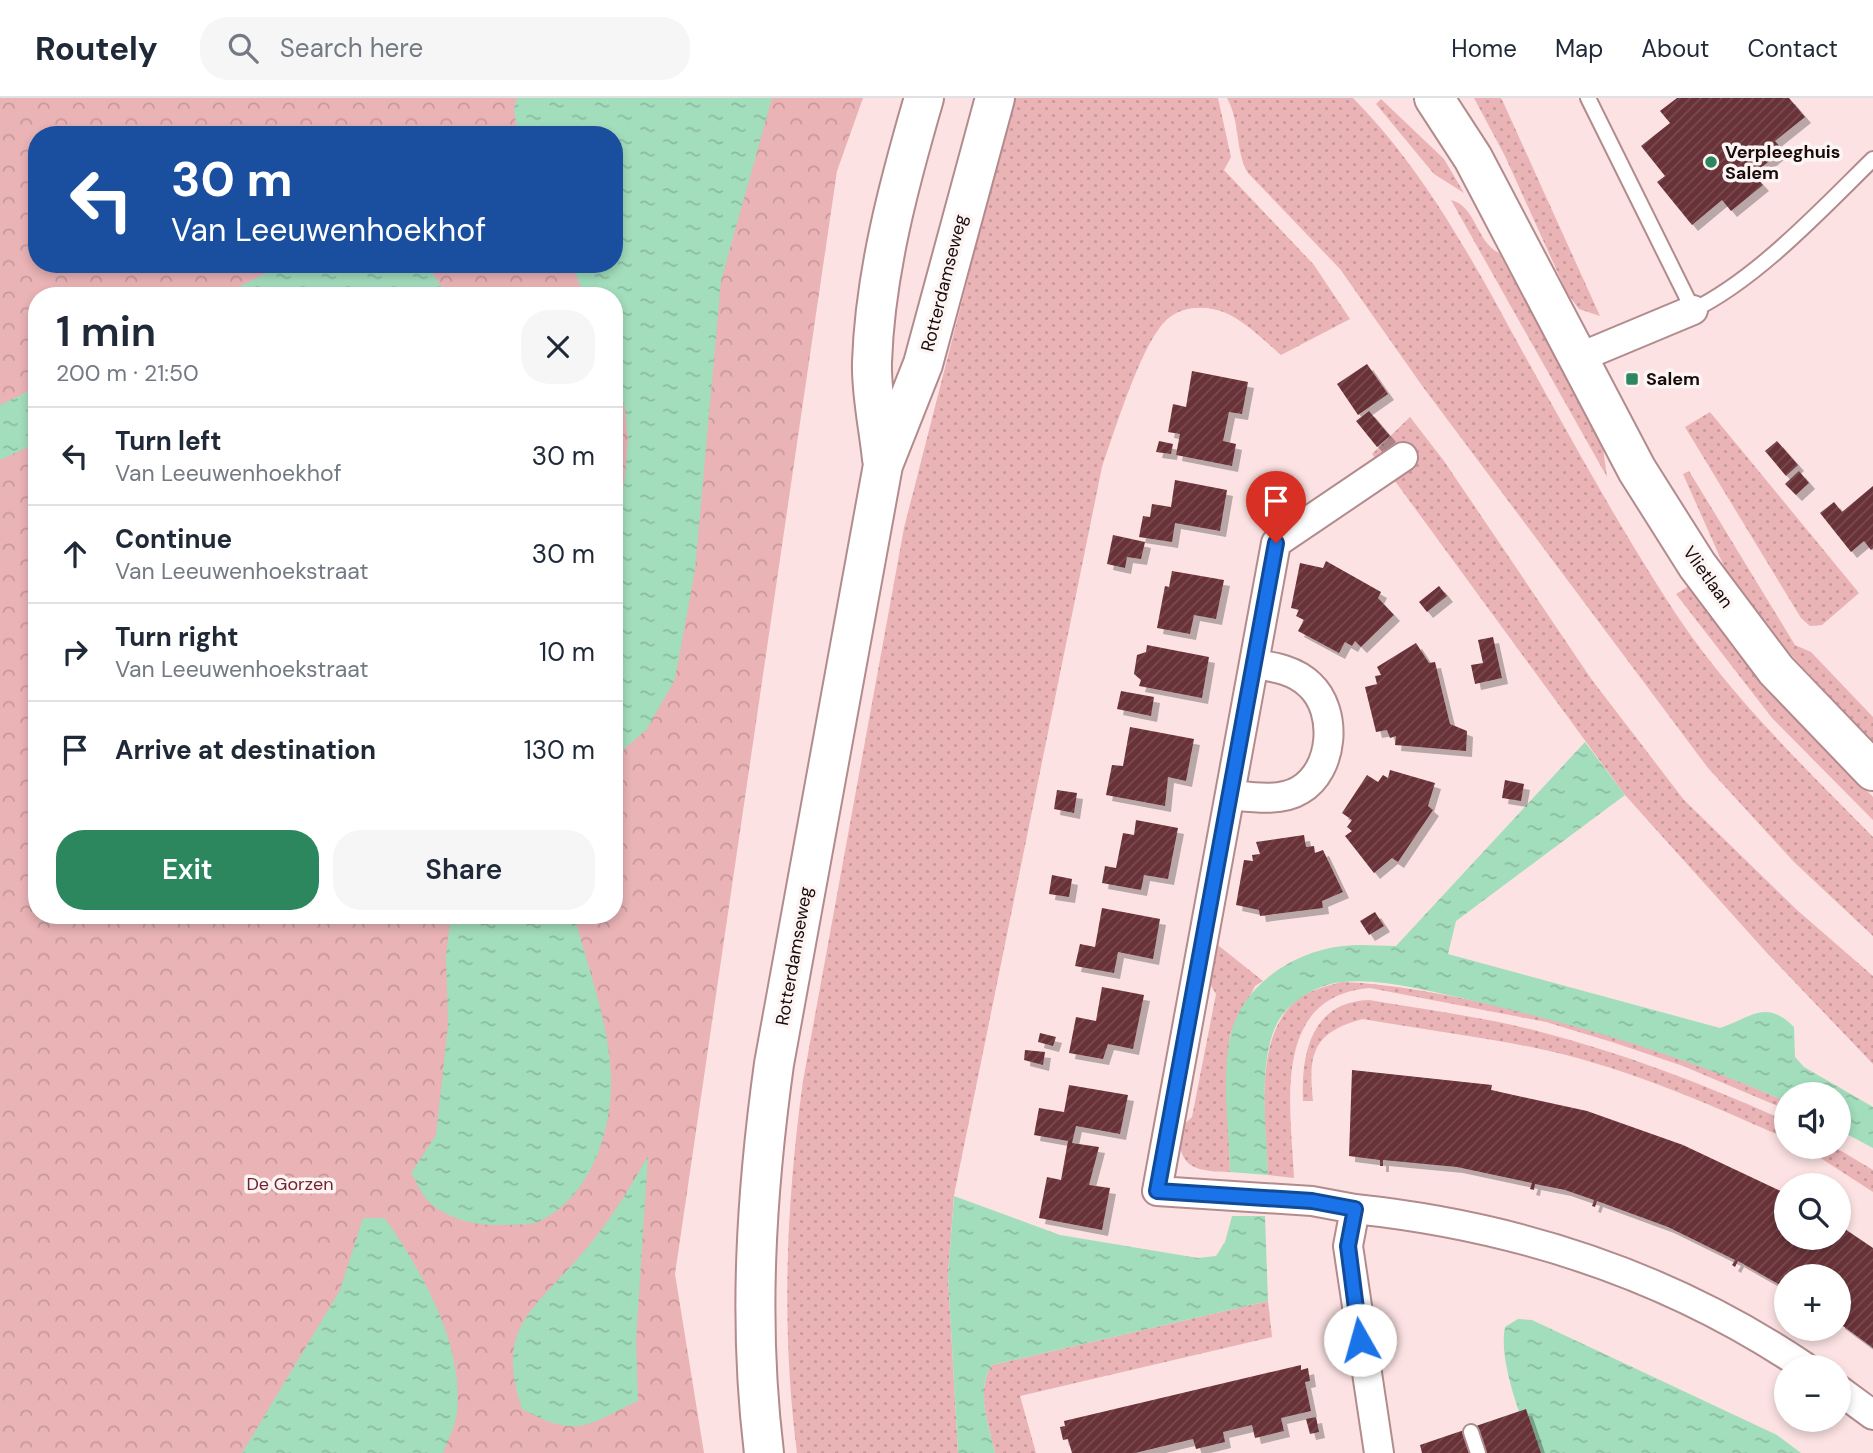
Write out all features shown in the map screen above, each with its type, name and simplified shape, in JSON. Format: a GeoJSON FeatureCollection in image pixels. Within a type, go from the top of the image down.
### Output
{"type":"FeatureCollection","features":[{"type":"Feature","properties":{"kind":"main road","name":"Rotterdamseweg"},"geometry":{"type":"LineString","coordinates":[[883,464],[872,365],[876,311],[890,228],[924,98]]}},
{"type":"Feature","properties":{"kind":"main road","name":"Rotterdamseweg"},"geometry":{"type":"LineString","coordinates":[[764,1453],[755,1352],[754,1295],[762,1151],[774,1064],[883,464],[923,364],[995,98]]}},
{"type":"Feature","properties":{"kind":"main road","name":"Vlietlaan"},"geometry":{"type":"LineString","coordinates":[[1434,98],[1473,158],[1637,470],[1697,565],[1776,670],[1873,771]]}},
{"type":"Feature","properties":{"kind":"street"},"geometry":{"type":"LineString","coordinates":[[1578,358],[1693,310]]}},
{"type":"Feature","properties":{"kind":"street"},"geometry":{"type":"LineString","coordinates":[[1403,457],[1276,543],[1157,1191],[1312,1201],[1355,1209],[1411,1214],[1496,1230],[1576,1254],[1669,1289],[1787,1355]]}},
{"type":"Feature","properties":{"kind":"street"},"geometry":{"type":"LineString","coordinates":[[1230,795],[1264,799],[1300,790],[1320,768],[1330,740],[1326,710],[1311,685],[1285,669],[1255,664]]}},
{"type":"Feature","properties":{"kind":"street"},"geometry":{"type":"LineString","coordinates":[[1355,1209],[1348,1246],[1379,1453]]}},
{"type":"Feature","properties":{"kind":"street"},"geometry":{"type":"LineString","coordinates":[[1851,1399],[1873,1415]]}},
{"type":"Feature","properties":{"kind":"lane"},"geometry":{"type":"LineString","coordinates":[[1588,98],[1693,310],[1720,297],[1757,266],[1873,159]]}},
{"type":"Feature","properties":{"kind":"lane"},"geometry":{"type":"LineString","coordinates":[[1471,1432],[1478,1453]]}},
{"type":"Feature","properties":{"kind":"green space","name":"De Gorzen"},"geometry":{"type":"Polygon","coordinates":[[[0,98],[863,98],[837,171],[675,1274],[704,1453],[0,1453],[0,98]]]}},
{"type":"Feature","properties":{"kind":"green space"},"geometry":{"type":"Polygon","coordinates":[[[1014,98],[1218,98],[1231,157],[1224,170],[1314,265],[1350,319],[1281,355],[1248,327],[1226,313],[1205,308],[1183,310],[1170,317],[1160,328],[1140,364],[1102,467],[954,1195],[948,1276],[958,1453],[797,1453],[787,1313],[789,1220],[803,1081],[904,528],[1014,98]]]}},
{"type":"Feature","properties":{"kind":"green space"},"geometry":{"type":"Polygon","coordinates":[[[1227,98],[1353,98],[1402,155],[1465,249],[1607,503],[1685,628],[1734,691],[1873,837],[1873,936],[1794,862],[1708,768],[1423,387],[1340,269],[1248,173],[1241,156],[1234,118],[1227,98]]]}},
{"type":"Feature","properties":{"kind":"green space"},"geometry":{"type":"Polygon","coordinates":[[[1474,98],[1501,98],[1600,316],[1579,309],[1567,293],[1505,156],[1474,98]]]}},
{"type":"Feature","properties":{"kind":"green space"},"geometry":{"type":"Polygon","coordinates":[[[1381,99],[1444,159],[1464,193],[1434,174],[1376,104],[1381,99]]]}},
{"type":"Feature","properties":{"kind":"green space"},"geometry":{"type":"Polygon","coordinates":[[[1451,200],[1466,209],[1485,241],[1499,253],[1602,441],[1607,477],[1451,200]]]}},
{"type":"Feature","properties":{"kind":"green space"},"geometry":{"type":"Polygon","coordinates":[[[1710,412],[1859,593],[1822,625],[1810,626],[1801,618],[1685,427],[1710,412]]]}},
{"type":"Feature","properties":{"kind":"green space"},"geometry":{"type":"Polygon","coordinates":[[[1410,417],[1444,461],[1592,680],[1684,800],[1797,910],[1873,976],[1873,1064],[1767,953],[1625,795],[1392,477],[1372,454],[1410,417]]]}},
{"type":"Feature","properties":{"kind":"green space"},"geometry":{"type":"Polygon","coordinates":[[[1689,471],[1795,645],[1811,652],[1873,717],[1873,743],[1780,643],[1727,573],[1683,474],[1689,471]]]}},
{"type":"Feature","properties":{"kind":"green space"},"geometry":{"type":"Polygon","coordinates":[[[1689,586],[1777,695],[1873,797],[1873,820],[1772,718],[1676,594],[1689,586]]]}},
{"type":"Feature","properties":{"kind":"green space"},"geometry":{"type":"Polygon","coordinates":[[[1214,942],[1263,981],[1255,986],[1230,1035],[1227,1075],[1230,1172],[1198,1169],[1191,1165],[1185,1160],[1179,1142],[1179,1129],[1192,1117],[1216,994],[1206,977],[1214,942]]]}},
{"type":"Feature","properties":{"kind":"green space"},"geometry":{"type":"Polygon","coordinates":[[[1342,982],[1437,993],[1569,1024],[1643,1046],[1751,1086],[1774,1096],[1774,1104],[1683,1066],[1546,1022],[1370,988],[1338,996],[1316,1011],[1301,1033],[1293,1060],[1290,1089],[1294,1178],[1268,1175],[1264,1107],[1268,1058],[1273,1036],[1283,1016],[1297,1000],[1342,982]]]}},
{"type":"Feature","properties":{"kind":"green space"},"geometry":{"type":"Polygon","coordinates":[[[1369,1000],[1477,1018],[1573,1041],[1635,1060],[1774,1116],[1774,1133],[1693,1098],[1597,1064],[1531,1047],[1363,1019],[1346,1024],[1323,1039],[1313,1058],[1313,1101],[1303,1101],[1304,1066],[1314,1034],[1322,1020],[1349,1003],[1369,1000]]]}},
{"type":"Feature","properties":{"kind":"green space"},"geometry":{"type":"Polygon","coordinates":[[[1851,1157],[1873,1170],[1873,1192],[1851,1178],[1851,1173],[1844,1173],[1822,1159],[1851,1159],[1851,1157]]]}},
{"type":"Feature","properties":{"kind":"green space"},"geometry":{"type":"Polygon","coordinates":[[[1268,1301],[1272,1337],[1020,1396],[1036,1453],[995,1453],[984,1397],[984,1386],[992,1365],[1268,1301]]]}},
{"type":"Feature","properties":{"kind":"water"},"geometry":{"type":"Polygon","coordinates":[[[517,98],[772,98],[721,281],[695,570],[675,679],[647,729],[623,750],[623,487],[628,441],[623,402],[623,287],[581,287],[575,273],[623,273],[623,126],[517,126],[514,109],[517,98]]]}},
{"type":"Feature","properties":{"kind":"water"},"geometry":{"type":"Polygon","coordinates":[[[267,273],[432,273],[442,287],[238,287],[267,273]]]}},
{"type":"Feature","properties":{"kind":"water"},"geometry":{"type":"Polygon","coordinates":[[[28,391],[28,447],[0,460],[0,405],[28,391]]]}},
{"type":"Feature","properties":{"kind":"water"},"geometry":{"type":"Polygon","coordinates":[[[1585,742],[1625,795],[1456,921],[1448,954],[1720,1028],[1758,1013],[1775,1014],[1794,1027],[1795,1057],[1804,1067],[1830,1082],[1774,1082],[1774,1096],[1672,1056],[1514,1011],[1392,984],[1358,981],[1334,983],[1310,992],[1295,1002],[1283,1014],[1274,1029],[1266,1069],[1265,1092],[1268,1175],[1230,1172],[1226,1067],[1231,1033],[1247,1000],[1273,973],[1307,955],[1343,946],[1396,946],[1585,742]]]}},
{"type":"Feature","properties":{"kind":"water"},"geometry":{"type":"Polygon","coordinates":[[[450,924],[577,924],[608,1043],[610,1103],[601,1144],[584,1182],[556,1212],[538,1222],[482,1224],[452,1217],[427,1200],[411,1173],[436,1135],[448,1025],[446,955],[450,924]]]}},
{"type":"Feature","properties":{"kind":"water"},"geometry":{"type":"Polygon","coordinates":[[[1851,1094],[1873,1107],[1873,1148],[1851,1136],[1851,1094]]]}},
{"type":"Feature","properties":{"kind":"water"},"geometry":{"type":"Polygon","coordinates":[[[648,1156],[636,1341],[638,1401],[581,1426],[556,1424],[522,1409],[513,1359],[516,1340],[533,1307],[608,1221],[648,1156]]]}},
{"type":"Feature","properties":{"kind":"water"},"geometry":{"type":"Polygon","coordinates":[[[954,1196],[1060,1235],[1198,1258],[1216,1256],[1225,1242],[1232,1216],[1265,1216],[1268,1301],[992,1365],[984,1385],[984,1396],[995,1453],[958,1453],[948,1276],[954,1196]]]}},
{"type":"Feature","properties":{"kind":"water"},"geometry":{"type":"Polygon","coordinates":[[[363,1218],[385,1218],[426,1285],[447,1335],[454,1361],[457,1412],[443,1453],[242,1453],[340,1290],[363,1218]]]}},
{"type":"Feature","properties":{"kind":"water"},"geometry":{"type":"Polygon","coordinates":[[[1518,1319],[1532,1320],[1777,1435],[1801,1453],[1533,1453],[1512,1390],[1505,1357],[1505,1327],[1518,1319]]]}},
{"type":"Feature","properties":{"kind":"building","name":"Verpleeghuis Salem"},"geometry":{"type":"Polygon","coordinates":[[[1677,98],[1789,98],[1805,117],[1775,141],[1783,150],[1753,174],[1763,185],[1731,211],[1722,200],[1692,225],[1657,182],[1665,176],[1641,146],[1670,123],[1660,111],[1677,98]]]}},
{"type":"Feature","properties":{"kind":"building"},"geometry":{"type":"Polygon","coordinates":[[[1367,364],[1388,394],[1358,415],[1337,384],[1367,364]]]}},
{"type":"Feature","properties":{"kind":"building"},"geometry":{"type":"Polygon","coordinates":[[[1192,371],[1248,382],[1242,414],[1229,412],[1223,441],[1236,444],[1232,466],[1176,455],[1180,434],[1168,432],[1173,404],[1186,407],[1192,371]]]}},
{"type":"Feature","properties":{"kind":"building"},"geometry":{"type":"Polygon","coordinates":[[[1369,411],[1390,436],[1377,447],[1356,421],[1369,411]]]}},
{"type":"Feature","properties":{"kind":"building"},"geometry":{"type":"Polygon","coordinates":[[[1159,441],[1173,444],[1171,454],[1156,452],[1159,441]]]}},
{"type":"Feature","properties":{"kind":"building"},"geometry":{"type":"Polygon","coordinates":[[[1777,441],[1798,465],[1786,476],[1765,451],[1777,441]]]}},
{"type":"Feature","properties":{"kind":"building"},"geometry":{"type":"Polygon","coordinates":[[[1799,471],[1809,483],[1796,495],[1785,484],[1799,471]]]}},
{"type":"Feature","properties":{"kind":"building"},"geometry":{"type":"Polygon","coordinates":[[[1175,480],[1227,490],[1220,531],[1175,523],[1172,542],[1139,537],[1143,516],[1150,517],[1152,504],[1171,507],[1175,480]]]}},
{"type":"Feature","properties":{"kind":"building"},"geometry":{"type":"Polygon","coordinates":[[[1873,486],[1873,548],[1871,550],[1864,541],[1851,552],[1820,513],[1834,502],[1842,512],[1873,486]]]}},
{"type":"Feature","properties":{"kind":"building"},"geometry":{"type":"Polygon","coordinates":[[[1113,535],[1145,542],[1141,559],[1127,557],[1125,568],[1107,564],[1113,535]]]}},
{"type":"Feature","properties":{"kind":"building"},"geometry":{"type":"Polygon","coordinates":[[[1326,561],[1381,592],[1378,598],[1394,615],[1361,647],[1355,641],[1352,646],[1345,642],[1339,653],[1298,631],[1304,620],[1296,616],[1299,610],[1291,608],[1300,563],[1323,568],[1326,561]]]}},
{"type":"Feature","properties":{"kind":"building"},"geometry":{"type":"Polygon","coordinates":[[[1172,571],[1224,580],[1216,619],[1194,615],[1190,634],[1157,628],[1165,586],[1169,587],[1172,571]]]}},
{"type":"Feature","properties":{"kind":"building"},"geometry":{"type":"Polygon","coordinates":[[[1439,586],[1447,596],[1427,612],[1419,602],[1439,586]]]}},
{"type":"Feature","properties":{"kind":"building"},"geometry":{"type":"Polygon","coordinates":[[[1493,637],[1502,678],[1475,684],[1471,665],[1483,663],[1478,640],[1493,637]]]}},
{"type":"Feature","properties":{"kind":"building"},"geometry":{"type":"Polygon","coordinates":[[[1416,643],[1429,663],[1435,662],[1450,724],[1467,731],[1466,751],[1395,745],[1396,736],[1390,738],[1387,730],[1376,732],[1365,687],[1377,684],[1375,676],[1381,675],[1377,667],[1416,643]]]}},
{"type":"Feature","properties":{"kind":"building"},"geometry":{"type":"Polygon","coordinates":[[[1147,645],[1209,657],[1202,698],[1139,686],[1141,680],[1134,674],[1137,655],[1146,652],[1147,645]]]}},
{"type":"Feature","properties":{"kind":"building"},"geometry":{"type":"Polygon","coordinates":[[[1121,691],[1154,697],[1151,716],[1117,709],[1121,691]]]}},
{"type":"Feature","properties":{"kind":"building"},"geometry":{"type":"Polygon","coordinates":[[[1130,727],[1194,739],[1186,781],[1168,777],[1165,806],[1106,795],[1112,765],[1123,766],[1130,727]]]}},
{"type":"Feature","properties":{"kind":"building"},"geometry":{"type":"Polygon","coordinates":[[[1390,770],[1435,783],[1428,806],[1433,810],[1398,862],[1392,858],[1374,873],[1345,836],[1352,831],[1347,827],[1352,820],[1342,813],[1367,775],[1378,782],[1383,775],[1388,778],[1390,770]]]}},
{"type":"Feature","properties":{"kind":"building"},"geometry":{"type":"Polygon","coordinates":[[[1505,780],[1524,784],[1521,801],[1502,798],[1505,780]]]}},
{"type":"Feature","properties":{"kind":"building"},"geometry":{"type":"Polygon","coordinates":[[[1057,790],[1077,793],[1074,813],[1054,809],[1057,790]]]}},
{"type":"Feature","properties":{"kind":"building"},"geometry":{"type":"Polygon","coordinates":[[[1136,820],[1178,828],[1168,879],[1144,875],[1141,890],[1102,883],[1105,866],[1116,868],[1123,833],[1134,835],[1136,820]]]}},
{"type":"Feature","properties":{"kind":"building"},"geometry":{"type":"Polygon","coordinates":[[[1304,835],[1306,847],[1314,846],[1315,853],[1323,850],[1343,892],[1322,901],[1323,908],[1260,916],[1259,910],[1236,905],[1244,860],[1253,861],[1252,855],[1260,854],[1256,842],[1304,835]]]}},
{"type":"Feature","properties":{"kind":"building"},"geometry":{"type":"Polygon","coordinates":[[[1052,875],[1072,879],[1069,897],[1049,894],[1052,875]]]}},
{"type":"Feature","properties":{"kind":"building"},"geometry":{"type":"Polygon","coordinates":[[[1102,908],[1160,919],[1153,959],[1118,952],[1114,973],[1075,966],[1080,944],[1095,947],[1102,908]]]}},
{"type":"Feature","properties":{"kind":"building"},"geometry":{"type":"Polygon","coordinates":[[[1375,912],[1384,926],[1369,935],[1360,921],[1375,912]]]}},
{"type":"Feature","properties":{"kind":"building"},"geometry":{"type":"Polygon","coordinates":[[[1102,987],[1144,995],[1133,1049],[1108,1044],[1103,1059],[1069,1053],[1076,1017],[1096,1021],[1102,987]]]}},
{"type":"Feature","properties":{"kind":"building"},"geometry":{"type":"Polygon","coordinates":[[[1040,1033],[1056,1037],[1053,1046],[1038,1042],[1040,1033]]]}},
{"type":"Feature","properties":{"kind":"building"},"geometry":{"type":"Polygon","coordinates":[[[1025,1050],[1045,1052],[1043,1065],[1024,1060],[1025,1050]]]}},
{"type":"Feature","properties":{"kind":"building"},"geometry":{"type":"Polygon","coordinates":[[[1352,1070],[1492,1085],[1491,1090],[1587,1111],[1683,1145],[1774,1188],[1774,1250],[1851,1250],[1851,1233],[1873,1248],[1873,1348],[1851,1332],[1851,1264],[1774,1264],[1774,1282],[1738,1261],[1735,1267],[1732,1265],[1735,1260],[1668,1227],[1597,1201],[1595,1207],[1592,1206],[1594,1200],[1565,1190],[1535,1184],[1534,1190],[1530,1189],[1532,1183],[1457,1167],[1383,1160],[1383,1166],[1380,1166],[1380,1160],[1349,1156],[1352,1070]]]}},
{"type":"Feature","properties":{"kind":"building"},"geometry":{"type":"Polygon","coordinates":[[[1069,1085],[1128,1095],[1120,1134],[1076,1126],[1072,1143],[1099,1147],[1089,1185],[1110,1188],[1102,1230],[1039,1218],[1047,1177],[1061,1180],[1068,1141],[1034,1135],[1039,1108],[1064,1112],[1069,1085]]]}},
{"type":"Feature","properties":{"kind":"building"},"geometry":{"type":"Polygon","coordinates":[[[1301,1365],[1301,1370],[1308,1368],[1310,1381],[1305,1382],[1311,1411],[1281,1418],[1284,1431],[1255,1438],[1252,1425],[1223,1432],[1225,1442],[1196,1449],[1193,1439],[1135,1453],[1072,1453],[1068,1439],[1063,1440],[1060,1427],[1065,1426],[1064,1421],[1301,1365]]]}},
{"type":"Feature","properties":{"kind":"building"},"geometry":{"type":"Polygon","coordinates":[[[1526,1409],[1541,1453],[1422,1453],[1420,1445],[1526,1409]]]}},
{"type":"Feature","properties":{"kind":"building"},"geometry":{"type":"Polygon","coordinates":[[[1316,1417],[1319,1432],[1310,1434],[1306,1419],[1316,1417]]]}},
{"type":"Feature","properties":{"kind":"place","name":"Verpleeghuis Salem"},"geometry":{"type":"Point","coordinates":[1711,162]}},
{"type":"Feature","properties":{"kind":"place","name":"Salem"},"geometry":{"type":"Point","coordinates":[1632,379]}},
{"type":"Feature","properties":{"kind":"route"},"geometry":{"type":"LineString","coordinates":[[1276,543],[1166,1130],[1157,1191],[1312,1201],[1355,1209],[1348,1246],[1360,1340]]}}]}
